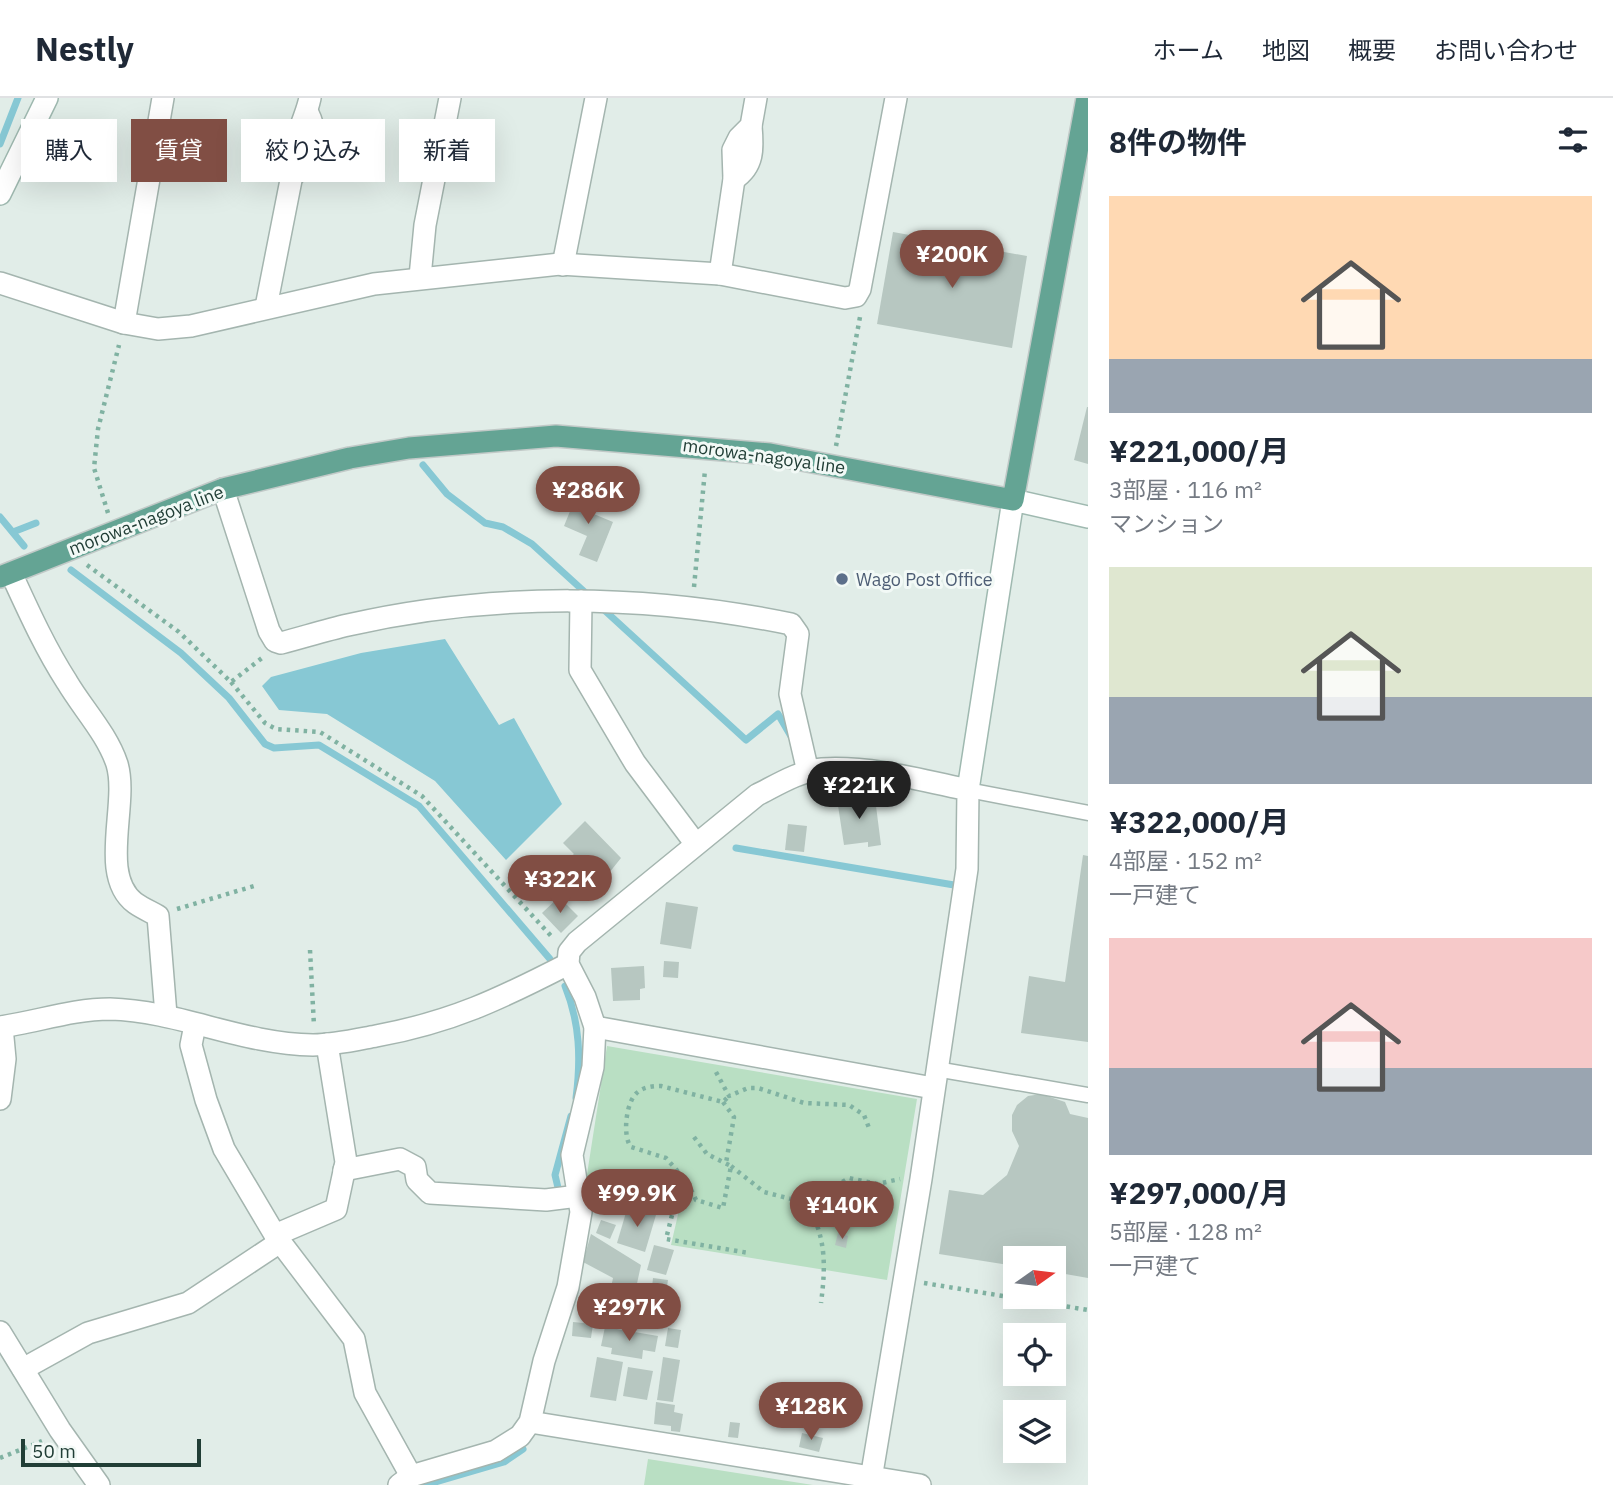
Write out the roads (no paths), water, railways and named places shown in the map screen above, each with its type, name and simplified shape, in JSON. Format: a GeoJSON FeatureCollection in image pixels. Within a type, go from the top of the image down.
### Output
{"type":"FeatureCollection","features":[{"type":"Feature","properties":{"kind":"main road"},"geometry":{"type":"LineString","coordinates":[[1013,500],[1087,98]]}},
{"type":"Feature","properties":{"kind":"main road","name":"morowa-nagoya line"},"geometry":{"type":"LineString","coordinates":[[6,575],[223,489],[350,458],[409,448],[556,436],[717,447],[833,464],[1013,500]]}},
{"type":"Feature","properties":{"kind":"street"},"geometry":{"type":"LineString","coordinates":[[0,194],[47,98]]}},
{"type":"Feature","properties":{"kind":"street"},"geometry":{"type":"LineString","coordinates":[[124,323],[163,98]]}},
{"type":"Feature","properties":{"kind":"street"},"geometry":{"type":"LineString","coordinates":[[420,277],[425,225],[450,98]]}},
{"type":"Feature","properties":{"kind":"street"},"geometry":{"type":"LineString","coordinates":[[563,265],[596,98]]}},
{"type":"Feature","properties":{"kind":"street"},"geometry":{"type":"LineString","coordinates":[[720,274],[734,179],[733,150],[739,138],[751,126],[756,98]]}},
{"type":"Feature","properties":{"kind":"street"},"geometry":{"type":"LineString","coordinates":[[0,283],[124,323],[158,330],[420,277],[563,265],[720,274],[845,298],[856,296],[860,289],[896,98]]}},
{"type":"Feature","properties":{"kind":"street"},"geometry":{"type":"LineString","coordinates":[[266,307],[292,175],[290,161],[293,145],[308,104]]}},
{"type":"Feature","properties":{"kind":"street"},"geometry":{"type":"LineString","coordinates":[[223,489],[275,641],[281,643],[348,625],[427,611],[581,601],[651,603],[753,616],[791,624],[796,629],[789,685],[808,772]]}},
{"type":"Feature","properties":{"kind":"street"},"geometry":{"type":"LineString","coordinates":[[870,1481],[921,1179],[967,869],[968,790],[1013,500],[1088,517]]}},
{"type":"Feature","properties":{"kind":"street"},"geometry":{"type":"LineString","coordinates":[[6,575],[66,681],[104,738],[117,765],[120,795],[117,852],[119,881],[133,902],[158,916],[166,1015]]}},
{"type":"Feature","properties":{"kind":"street"},"geometry":{"type":"LineString","coordinates":[[581,601],[580,670],[635,763],[695,843]]}},
{"type":"Feature","properties":{"kind":"street"},"geometry":{"type":"LineString","coordinates":[[0,1099],[5,1059],[1,1027],[56,1015],[108,1009],[166,1015],[265,1042],[321,1044],[418,1028],[459,1017],[568,958],[577,942],[695,843],[757,795],[808,772],[821,769],[884,773],[968,790]]}},
{"type":"Feature","properties":{"kind":"street"},"geometry":{"type":"LineString","coordinates":[[195,1024],[191,1045],[206,1100],[224,1149],[277,1239],[354,1339],[365,1394],[405,1480],[496,1451],[520,1436],[530,1422],[544,1361],[568,1287],[580,1204],[572,1154],[593,1067],[594,1027],[568,958]]}},
{"type":"Feature","properties":{"kind":"street"},"geometry":{"type":"LineString","coordinates":[[594,1027],[710,1048],[934,1078]]}},
{"type":"Feature","properties":{"kind":"street"},"geometry":{"type":"LineString","coordinates":[[23,1368],[88,1333],[188,1303],[277,1239],[336,1209],[346,1162],[321,1044]]}},
{"type":"Feature","properties":{"kind":"street"},"geometry":{"type":"LineString","coordinates":[[344,1170],[400,1159],[415,1167],[416,1180],[430,1194],[580,1204]]}},
{"type":"Feature","properties":{"kind":"street"},"geometry":{"type":"LineString","coordinates":[[0,1332],[60,1430],[99,1485]]}},
{"type":"Feature","properties":{"kind":"street"},"geometry":{"type":"LineString","coordinates":[[530,1422],[870,1481],[919,1485]]}},
{"type":"Feature","properties":{"kind":"lane"},"geometry":{"type":"LineString","coordinates":[[968,790],[1088,813]]}},
{"type":"Feature","properties":{"kind":"lane"},"geometry":{"type":"LineString","coordinates":[[934,1078],[1088,1095]]}},
{"type":"Feature","properties":{"kind":"water"},"geometry":{"type":"Polygon","coordinates":[[[445,639],[499,725],[514,718],[562,804],[506,860],[435,781],[327,714],[279,710],[262,686],[271,677],[361,653],[445,639]]]}},
{"type":"Feature","properties":{"kind":"waterway"},"geometry":{"type":"LineString","coordinates":[[0,144],[18,98]]}},
{"type":"Feature","properties":{"kind":"waterway"},"geometry":{"type":"LineString","coordinates":[[423,465],[447,494],[485,523],[503,527],[532,544],[588,595]]}},
{"type":"Feature","properties":{"kind":"waterway"},"geometry":{"type":"LineString","coordinates":[[0,517],[24,546]]}},
{"type":"Feature","properties":{"kind":"waterway"},"geometry":{"type":"LineString","coordinates":[[13,532],[36,523]]}},
{"type":"Feature","properties":{"kind":"waterway"},"geometry":{"type":"LineString","coordinates":[[71,570],[181,653],[229,698],[265,744],[274,748],[319,745],[419,806],[550,959]]}},
{"type":"Feature","properties":{"kind":"waterway"},"geometry":{"type":"LineString","coordinates":[[602,608],[746,740],[778,714],[792,738]]}},
{"type":"Feature","properties":{"kind":"waterway"},"geometry":{"type":"LineString","coordinates":[[736,848],[954,885]]}},
{"type":"Feature","properties":{"kind":"waterway"},"geometry":{"type":"LineString","coordinates":[[565,986],[574,1014],[578,1041],[576,1098]]}},
{"type":"Feature","properties":{"kind":"waterway"},"geometry":{"type":"LineString","coordinates":[[559,1192],[555,1175],[571,1116]]}},
{"type":"Feature","properties":{"kind":"waterway"},"geometry":{"type":"LineString","coordinates":[[425,1485],[504,1462],[523,1449]]}},
{"type":"Feature","properties":{"kind":"place","name":"Wago Post Office"},"geometry":{"type":"Point","coordinates":[842,579]}}]}
